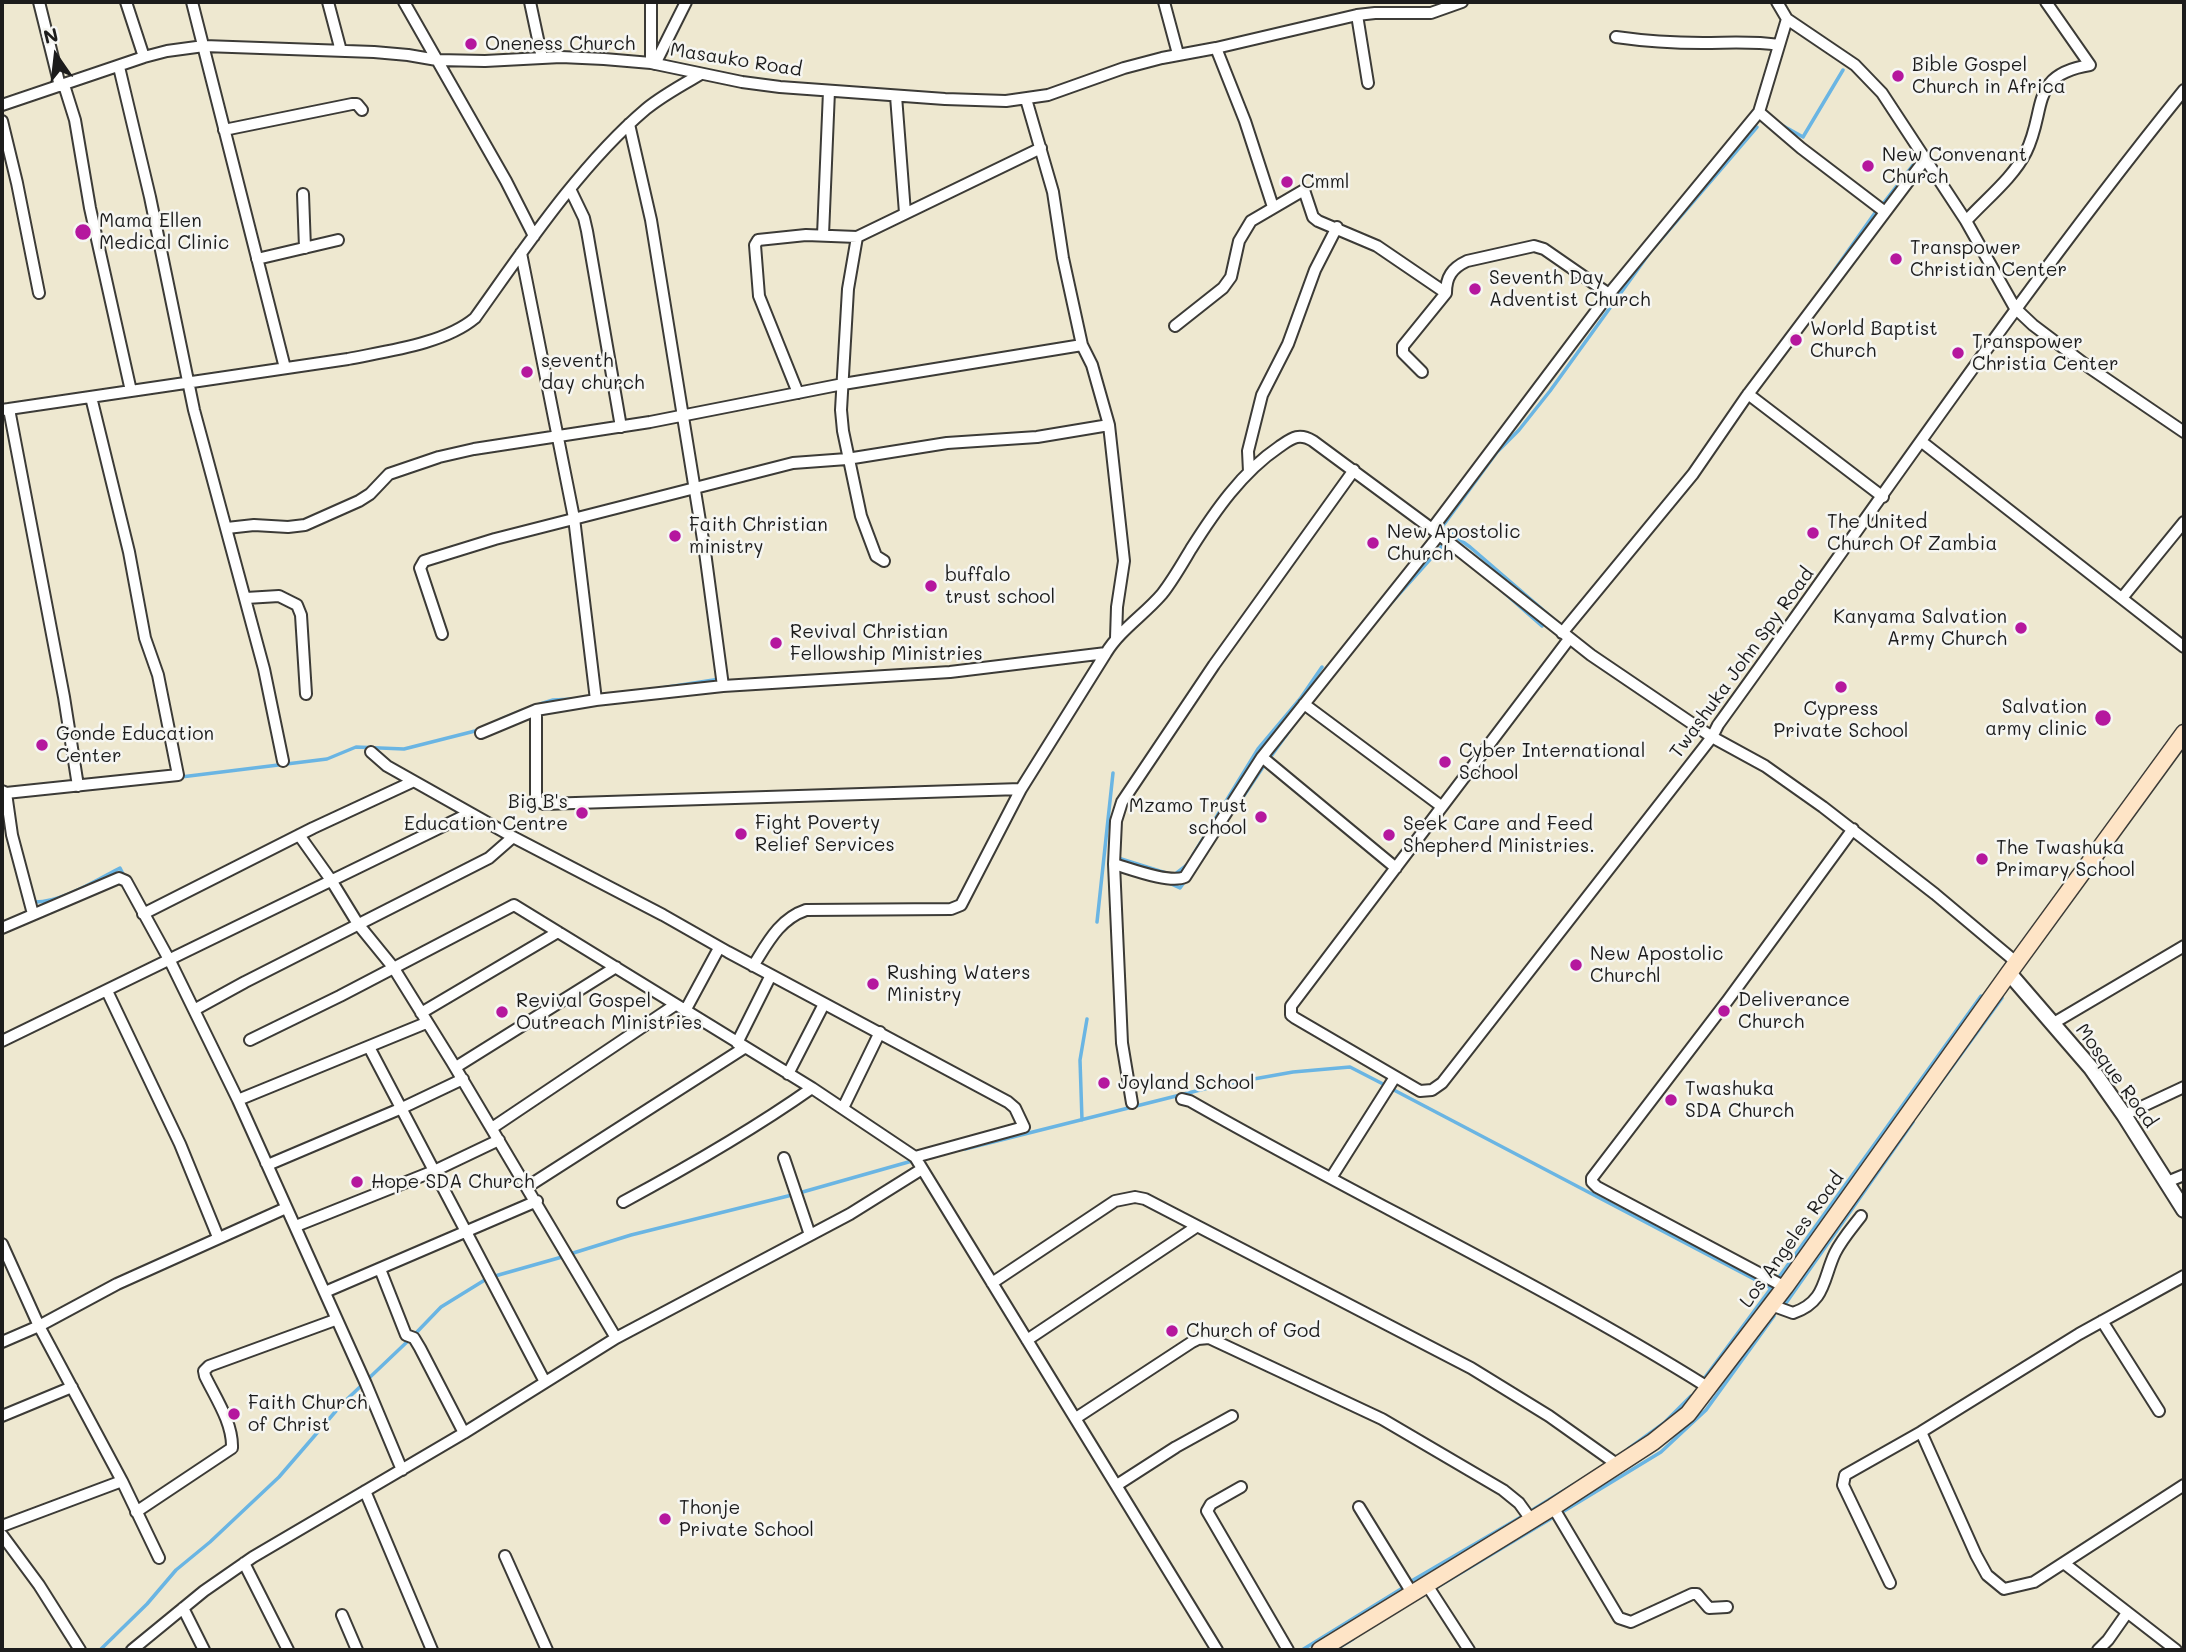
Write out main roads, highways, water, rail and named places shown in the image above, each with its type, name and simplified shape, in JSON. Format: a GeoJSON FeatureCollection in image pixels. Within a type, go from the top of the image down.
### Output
{"type":"FeatureCollection","features":[{"type":"Feature","properties":{"kind":"main road","name":"Los Angeles Road"},"geometry":{"type":"LineString","coordinates":[[1320,1650],[1554,1508],[1670,1430],[1688,1414],[1785,1287],[2012,967],[2184,733]]}},
{"type":"Feature","properties":{"kind":"waterway"},"geometry":{"type":"LineString","coordinates":[[1778,123],[1803,137],[1843,70]]}},
{"type":"Feature","properties":{"kind":"waterway"},"geometry":{"type":"LineString","coordinates":[[1557,622],[1470,547],[1442,527],[1497,452],[1519,430],[1550,391],[1651,251],[1757,127]]}},
{"type":"Feature","properties":{"kind":"waterway"},"geometry":{"type":"LineString","coordinates":[[1882,205],[1913,165]]}},
{"type":"Feature","properties":{"kind":"waterway"},"geometry":{"type":"LineString","coordinates":[[1831,275],[1877,210]]}},
{"type":"Feature","properties":{"kind":"waterway"},"geometry":{"type":"LineString","coordinates":[[1392,602],[1442,546],[1447,545]]}},
{"type":"Feature","properties":{"kind":"waterway"},"geometry":{"type":"LineString","coordinates":[[1501,590],[1542,626]]}},
{"type":"Feature","properties":{"kind":"waterway"},"geometry":{"type":"LineString","coordinates":[[1193,855],[1258,749],[1300,699],[1322,667]]}},
{"type":"Feature","properties":{"kind":"waterway"},"geometry":{"type":"LineString","coordinates":[[661,688],[720,679]]}},
{"type":"Feature","properties":{"kind":"waterway"},"geometry":{"type":"LineString","coordinates":[[540,704],[574,699]]}},
{"type":"Feature","properties":{"kind":"waterway"},"geometry":{"type":"LineString","coordinates":[[501,719],[523,710]]}},
{"type":"Feature","properties":{"kind":"waterway"},"geometry":{"type":"LineString","coordinates":[[1269,759],[1298,719]]}},
{"type":"Feature","properties":{"kind":"waterway"},"geometry":{"type":"LineString","coordinates":[[181,777],[327,759],[356,747],[404,749],[479,730]]}},
{"type":"Feature","properties":{"kind":"waterway"},"geometry":{"type":"LineString","coordinates":[[1237,806],[1265,764]]}},
{"type":"Feature","properties":{"kind":"waterway"},"geometry":{"type":"LineString","coordinates":[[1097,922],[1113,773]]}},
{"type":"Feature","properties":{"kind":"waterway"},"geometry":{"type":"LineString","coordinates":[[1118,858],[1166,873]]}},
{"type":"Feature","properties":{"kind":"waterway"},"geometry":{"type":"LineString","coordinates":[[1174,875],[1187,865]]}},
{"type":"Feature","properties":{"kind":"waterway"},"geometry":{"type":"LineString","coordinates":[[32,902],[65,896],[120,868],[124,876]]}},
{"type":"Feature","properties":{"kind":"waterway"},"geometry":{"type":"LineString","coordinates":[[1169,883],[1180,888],[1185,881]]}},
{"type":"Feature","properties":{"kind":"waterway"},"geometry":{"type":"LineString","coordinates":[[1777,1280],[1981,996]]}},
{"type":"Feature","properties":{"kind":"waterway"},"geometry":{"type":"LineString","coordinates":[[1917,1115],[2002,998]]}},
{"type":"Feature","properties":{"kind":"waterway"},"geometry":{"type":"LineString","coordinates":[[1082,1120],[1080,1060],[1087,1019]]}},
{"type":"Feature","properties":{"kind":"waterway"},"geometry":{"type":"LineString","coordinates":[[965,1149],[1220,1085],[1293,1072],[1350,1067],[1383,1084]]}},
{"type":"Feature","properties":{"kind":"waterway"},"geometry":{"type":"LineString","coordinates":[[1392,1089],[1771,1288]]}},
{"type":"Feature","properties":{"kind":"waterway"},"geometry":{"type":"LineString","coordinates":[[1786,1303],[1913,1122]]}},
{"type":"Feature","properties":{"kind":"waterway"},"geometry":{"type":"LineString","coordinates":[[799,1193],[912,1161]]}},
{"type":"Feature","properties":{"kind":"waterway"},"geometry":{"type":"LineString","coordinates":[[570,1254],[631,1235],[792,1195]]}},
{"type":"Feature","properties":{"kind":"waterway"},"geometry":{"type":"LineString","coordinates":[[495,1276],[562,1257]]}},
{"type":"Feature","properties":{"kind":"waterway"},"geometry":{"type":"LineString","coordinates":[[415,1334],[441,1307],[488,1278]]}},
{"type":"Feature","properties":{"kind":"waterway"},"geometry":{"type":"LineString","coordinates":[[1703,1380],[1772,1287]]}},
{"type":"Feature","properties":{"kind":"waterway"},"geometry":{"type":"LineString","coordinates":[[1564,1511],[1661,1452],[1706,1410],[1774,1316]]}},
{"type":"Feature","properties":{"kind":"waterway"},"geometry":{"type":"LineString","coordinates":[[367,1380],[409,1340]]}},
{"type":"Feature","properties":{"kind":"waterway"},"geometry":{"type":"LineString","coordinates":[[100,1650],[147,1604],[176,1570],[279,1477],[342,1404],[363,1384]]}},
{"type":"Feature","properties":{"kind":"waterway"},"geometry":{"type":"LineString","coordinates":[[1628,1449],[1664,1423],[1691,1396]]}},
{"type":"Feature","properties":{"kind":"waterway"},"geometry":{"type":"LineString","coordinates":[[1529,1512],[1573,1485]]}},
{"type":"Feature","properties":{"kind":"waterway"},"geometry":{"type":"LineString","coordinates":[[1408,1583],[1521,1517]]}},
{"type":"Feature","properties":{"kind":"waterway"},"geometry":{"type":"LineString","coordinates":[[1434,1589],[1552,1518]]}},
{"type":"Feature","properties":{"kind":"waterway"},"geometry":{"type":"LineString","coordinates":[[1302,1650],[1401,1589]]}},
{"type":"Feature","properties":{"kind":"waterway"},"geometry":{"type":"LineString","coordinates":[[1335,1650],[1353,1639]]}},
{"type":"Feature","properties":{"kind":"place","name":"Oneness Church"},"geometry":{"type":"Point","coordinates":[471,44]}},
{"type":"Feature","properties":{"kind":"place","name":"Bible Gospel Church in Africa"},"geometry":{"type":"Point","coordinates":[1898,76]}},
{"type":"Feature","properties":{"kind":"place","name":"New Convenant Church"},"geometry":{"type":"Point","coordinates":[1868,166]}},
{"type":"Feature","properties":{"kind":"place","name":"Cmml"},"geometry":{"type":"Point","coordinates":[1287,182]}},
{"type":"Feature","properties":{"kind":"place","name":"Mama Ellen Medical Clinic"},"geometry":{"type":"Point","coordinates":[83,232]}},
{"type":"Feature","properties":{"kind":"place","name":"Transpower Christian Center"},"geometry":{"type":"Point","coordinates":[1896,259]}},
{"type":"Feature","properties":{"kind":"place","name":"Seventh Day Adventist Church"},"geometry":{"type":"Point","coordinates":[1475,289]}},
{"type":"Feature","properties":{"kind":"place","name":"World Baptist Church"},"geometry":{"type":"Point","coordinates":[1796,340]}},
{"type":"Feature","properties":{"kind":"place","name":"Transpower Christia Center"},"geometry":{"type":"Point","coordinates":[1958,353]}},
{"type":"Feature","properties":{"kind":"place","name":"seventh day church"},"geometry":{"type":"Point","coordinates":[527,372]}},
{"type":"Feature","properties":{"kind":"place","name":"The United Church Of Zambia"},"geometry":{"type":"Point","coordinates":[1813,533]}},
{"type":"Feature","properties":{"kind":"place","name":"Faith Christian ministry"},"geometry":{"type":"Point","coordinates":[675,536]}},
{"type":"Feature","properties":{"kind":"place","name":"New Apostolic Church"},"geometry":{"type":"Point","coordinates":[1373,543]}},
{"type":"Feature","properties":{"kind":"place","name":"buffalo trust school"},"geometry":{"type":"Point","coordinates":[931,586]}},
{"type":"Feature","properties":{"kind":"place","name":"Kanyama Salvation Army Church"},"geometry":{"type":"Point","coordinates":[2021,628]}},
{"type":"Feature","properties":{"kind":"place","name":"Revival Christian Fellowship Ministries"},"geometry":{"type":"Point","coordinates":[776,643]}},
{"type":"Feature","properties":{"kind":"place","name":"Cypress Private School"},"geometry":{"type":"Point","coordinates":[1841,687]}},
{"type":"Feature","properties":{"kind":"place","name":"Salvation army clinic"},"geometry":{"type":"Point","coordinates":[2103,718]}},
{"type":"Feature","properties":{"kind":"place","name":"Gonde Education Center"},"geometry":{"type":"Point","coordinates":[42,745]}},
{"type":"Feature","properties":{"kind":"place","name":"Cyber International School"},"geometry":{"type":"Point","coordinates":[1445,762]}},
{"type":"Feature","properties":{"kind":"place","name":"Big B's Education Centre"},"geometry":{"type":"Point","coordinates":[582,813]}},
{"type":"Feature","properties":{"kind":"place","name":"Mzamo Trust school"},"geometry":{"type":"Point","coordinates":[1261,817]}},
{"type":"Feature","properties":{"kind":"place","name":"Fight Poverty Relief Services"},"geometry":{"type":"Point","coordinates":[741,834]}},
{"type":"Feature","properties":{"kind":"place","name":"Seek Care and Feed Shepherd Ministries."},"geometry":{"type":"Point","coordinates":[1389,835]}},
{"type":"Feature","properties":{"kind":"place","name":"The Twashuka Primary School"},"geometry":{"type":"Point","coordinates":[1982,859]}},
{"type":"Feature","properties":{"kind":"place","name":"New Apostolic Churchl"},"geometry":{"type":"Point","coordinates":[1576,965]}},
{"type":"Feature","properties":{"kind":"place","name":"Rushing Waters Ministry"},"geometry":{"type":"Point","coordinates":[873,984]}},
{"type":"Feature","properties":{"kind":"place","name":"Deliverance Church"},"geometry":{"type":"Point","coordinates":[1724,1011]}},
{"type":"Feature","properties":{"kind":"place","name":"Revival Gospel Outreach Ministries"},"geometry":{"type":"Point","coordinates":[502,1012]}},
{"type":"Feature","properties":{"kind":"place","name":"Joyland School"},"geometry":{"type":"Point","coordinates":[1104,1083]}},
{"type":"Feature","properties":{"kind":"place","name":"Twashuka SDA Church"},"geometry":{"type":"Point","coordinates":[1671,1100]}},
{"type":"Feature","properties":{"kind":"place","name":"Hope SDA Church"},"geometry":{"type":"Point","coordinates":[357,1182]}},
{"type":"Feature","properties":{"kind":"place","name":"Church of God"},"geometry":{"type":"Point","coordinates":[1172,1331]}},
{"type":"Feature","properties":{"kind":"place","name":"Faith Church of Christ"},"geometry":{"type":"Point","coordinates":[234,1414]}},
{"type":"Feature","properties":{"kind":"place","name":"Thonje Private School"},"geometry":{"type":"Point","coordinates":[665,1519]}}]}
